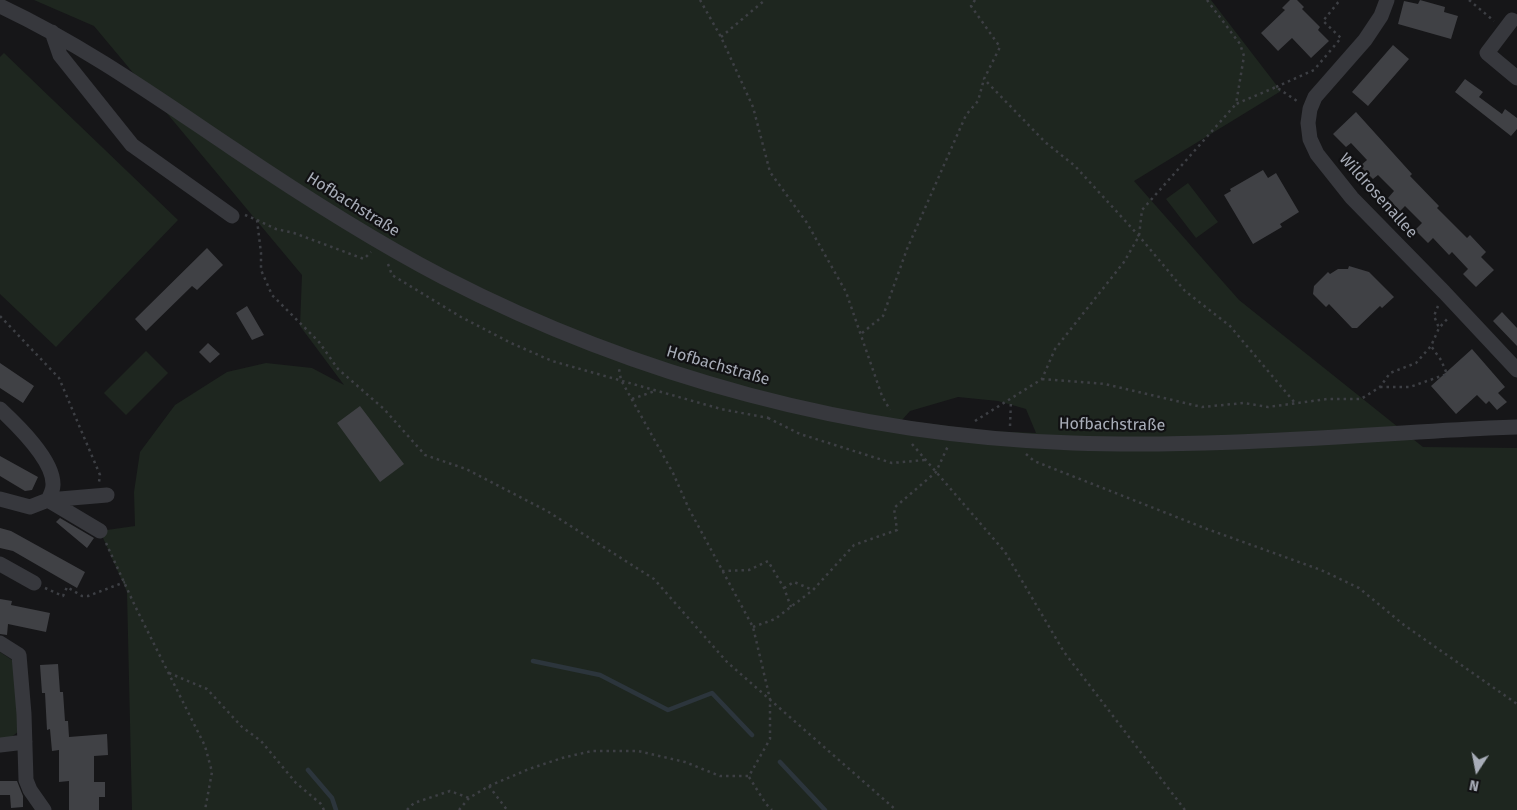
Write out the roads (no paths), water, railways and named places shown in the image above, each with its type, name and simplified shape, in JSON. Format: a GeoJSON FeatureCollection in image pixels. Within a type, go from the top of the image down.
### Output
{"type":"FeatureCollection","features":[{"type":"Feature","properties":{"kind":"street","name":"Wildrosenallee"},"geometry":{"type":"LineString","coordinates":[[1387,0],[1381,16],[1364,40],[1315,97],[1310,109],[1308,124],[1310,139],[1317,154],[1352,198],[1517,370]]}},
{"type":"Feature","properties":{"kind":"street","name":"Hofbachstraße"},"geometry":{"type":"LineString","coordinates":[[0,6],[90,53],[339,218],[442,277],[505,308],[616,353],[697,380],[776,402],[837,416],[898,426],[1009,439],[1070,443],[1135,445],[1253,441],[1517,427]]}},
{"type":"Feature","properties":{"kind":"street"},"geometry":{"type":"LineString","coordinates":[[1508,25],[1487,53],[1517,78]]}},
{"type":"Feature","properties":{"kind":"street"},"geometry":{"type":"LineString","coordinates":[[52,32],[60,56],[132,145],[236,215]]}},
{"type":"Feature","properties":{"kind":"street"},"geometry":{"type":"LineString","coordinates":[[0,409],[20,428],[51,470],[53,486],[48,500]]}},
{"type":"Feature","properties":{"kind":"street"},"geometry":{"type":"LineString","coordinates":[[0,499],[30,507],[48,500],[101,496]]}},
{"type":"Feature","properties":{"kind":"street"},"geometry":{"type":"LineString","coordinates":[[48,500],[100,531]]}},
{"type":"Feature","properties":{"kind":"street"},"geometry":{"type":"LineString","coordinates":[[0,564],[34,583]]}},
{"type":"Feature","properties":{"kind":"street"},"geometry":{"type":"LineString","coordinates":[[0,643],[19,655],[26,780],[30,790],[44,810]]}},
{"type":"Feature","properties":{"kind":"street"},"geometry":{"type":"LineString","coordinates":[[0,745],[25,742]]}},
{"type":"Feature","properties":{"kind":"waterway"},"geometry":{"type":"LineString","coordinates":[[533,661],[600,675],[668,710],[712,693],[752,735]]}},
{"type":"Feature","properties":{"kind":"waterway"},"geometry":{"type":"LineString","coordinates":[[780,762],[825,810]]}},
{"type":"Feature","properties":{"kind":"waterway"},"geometry":{"type":"LineString","coordinates":[[308,770],[332,798],[336,810]]}}]}
